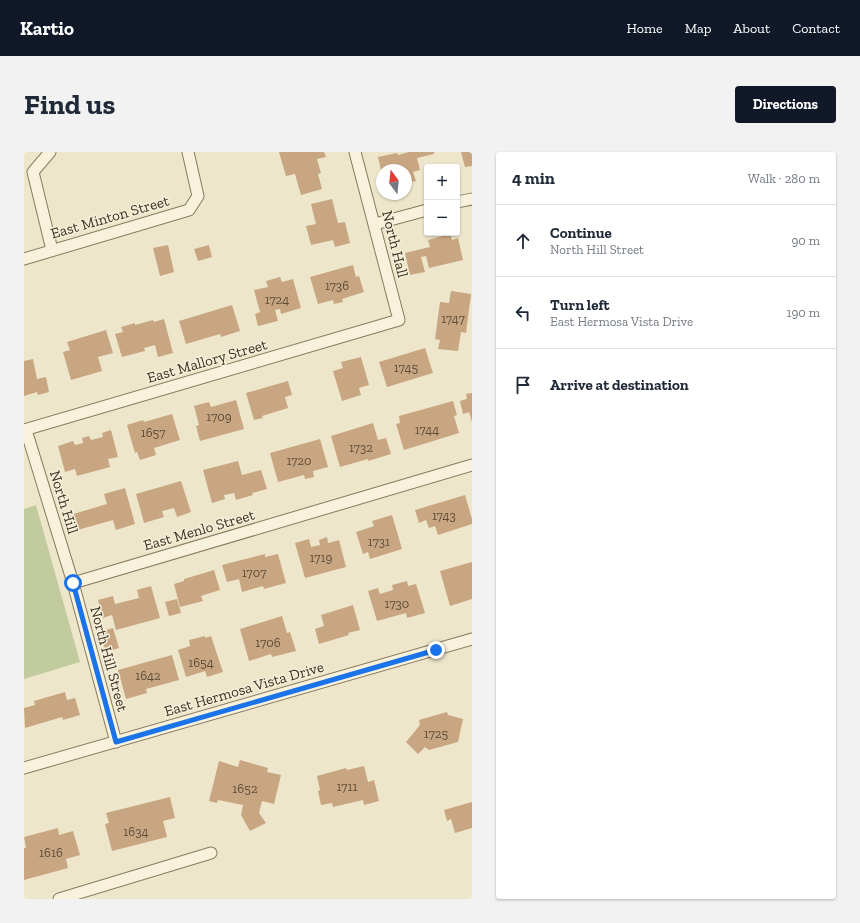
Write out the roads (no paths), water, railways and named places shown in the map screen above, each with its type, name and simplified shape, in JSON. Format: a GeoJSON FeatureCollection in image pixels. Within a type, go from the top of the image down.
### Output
{"type":"FeatureCollection","features":[{"type":"Feature","properties":{"kind":"street"},"geometry":{"type":"LineString","coordinates":[[50,152],[33,172],[52,250]]}},
{"type":"Feature","properties":{"kind":"street","name":"East Minton Street"},"geometry":{"type":"LineString","coordinates":[[24,259],[189,210],[198,196],[188,152]]}},
{"type":"Feature","properties":{"kind":"street","name":"North Hall"},"geometry":{"type":"LineString","coordinates":[[355,152],[399,320]]}},
{"type":"Feature","properties":{"kind":"street"},"geometry":{"type":"LineString","coordinates":[[460,201],[472,199]]}},
{"type":"Feature","properties":{"kind":"street"},"geometry":{"type":"LineString","coordinates":[[375,224],[424,211]]}},
{"type":"Feature","properties":{"kind":"street","name":"East Mallory Street"},"geometry":{"type":"LineString","coordinates":[[25,430],[399,320]]}},
{"type":"Feature","properties":{"kind":"street","name":"North Hill"},"geometry":{"type":"LineString","coordinates":[[25,430],[73,583]]}},
{"type":"Feature","properties":{"kind":"street","name":"East Menlo Street"},"geometry":{"type":"LineString","coordinates":[[73,583],[472,465]]}},
{"type":"Feature","properties":{"kind":"street","name":"North Hill Street"},"geometry":{"type":"LineString","coordinates":[[73,583],[116,742]]}},
{"type":"Feature","properties":{"kind":"street","name":"East Hermosa Vista Drive"},"geometry":{"type":"LineString","coordinates":[[24,768],[472,639]]}},
{"type":"Feature","properties":{"kind":"street"},"geometry":{"type":"LineString","coordinates":[[59,899],[211,853]]}}]}
